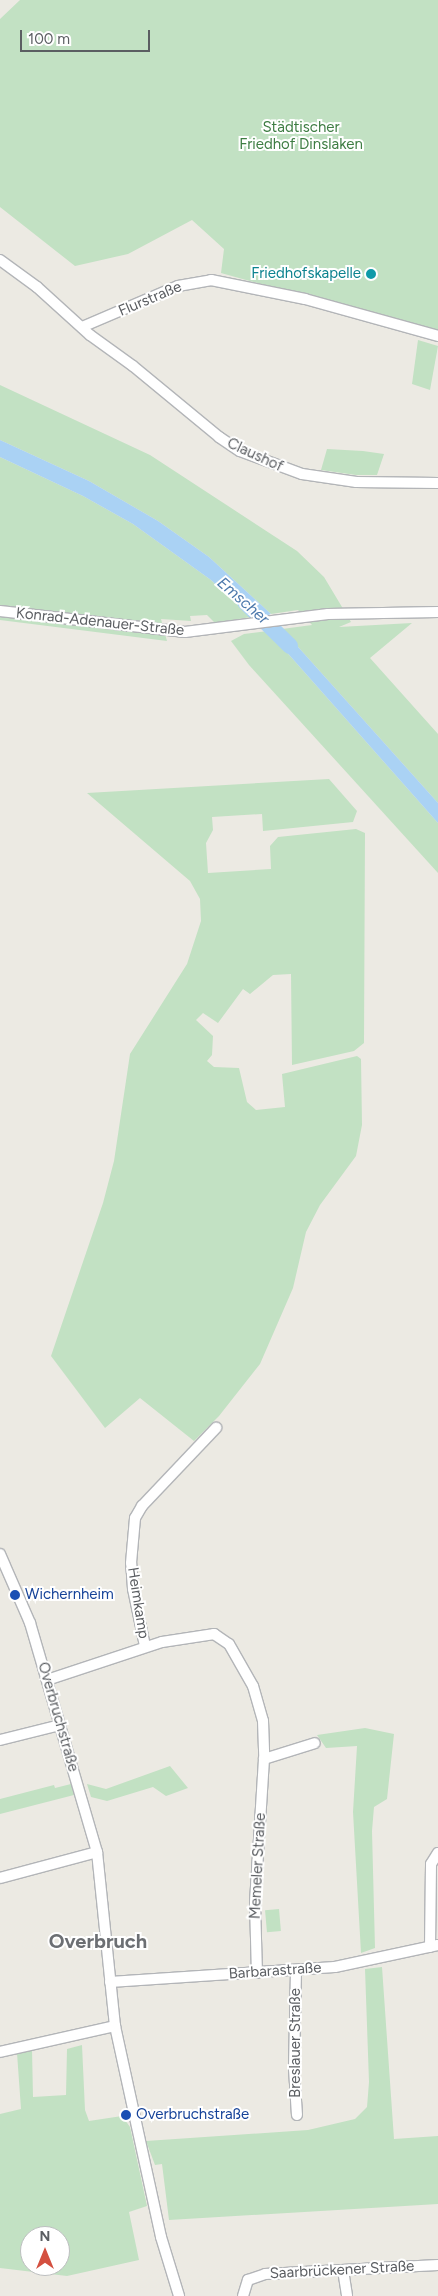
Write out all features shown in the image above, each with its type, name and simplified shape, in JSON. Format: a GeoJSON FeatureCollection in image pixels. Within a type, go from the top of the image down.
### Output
{"type":"FeatureCollection","features":[{"type":"Feature","properties":{"kind":"street"},"geometry":{"type":"LineString","coordinates":[[0,260],[82,327]]}},
{"type":"Feature","properties":{"kind":"street","name":"Flurstraße"},"geometry":{"type":"LineString","coordinates":[[82,327],[178,286],[211,280],[226,280],[305,299],[438,336]]}},
{"type":"Feature","properties":{"kind":"street","name":"Claushof"},"geometry":{"type":"LineString","coordinates":[[82,327],[219,437],[257,459],[302,474],[356,482],[438,483]]}},
{"type":"Feature","properties":{"kind":"street","name":"Konrad-Adenauer-Straße"},"geometry":{"type":"LineString","coordinates":[[0,612],[173,632],[231,629],[305,617],[438,612]]}},
{"type":"Feature","properties":{"kind":"street","name":"Heimkamp"},"geometry":{"type":"LineString","coordinates":[[47,1680],[145,1646],[133,1589],[131,1563],[135,1518],[142,1506],[216,1428]]}},
{"type":"Feature","properties":{"kind":"street","name":"Overbruchstraße"},"geometry":{"type":"LineString","coordinates":[[0,1554],[20,1595],[97,1852],[116,2026],[161,2237],[179,2296]]}},
{"type":"Feature","properties":{"kind":"street","name":"Memeler Straße"},"geometry":{"type":"LineString","coordinates":[[145,1646],[214,1634],[229,1644],[244,1666],[260,1707],[264,1759],[255,1903],[257,1973]]}},
{"type":"Feature","properties":{"kind":"street"},"geometry":{"type":"LineString","coordinates":[[0,1740],[60,1724]]}},
{"type":"Feature","properties":{"kind":"street"},"geometry":{"type":"LineString","coordinates":[[264,1759],[315,1742]]}},
{"type":"Feature","properties":{"kind":"street"},"geometry":{"type":"LineString","coordinates":[[0,1878],[97,1852]]}},
{"type":"Feature","properties":{"kind":"street"},"geometry":{"type":"LineString","coordinates":[[434,1946],[430,1864],[438,1853]]}},
{"type":"Feature","properties":{"kind":"street","name":"Barbarastraße"},"geometry":{"type":"LineString","coordinates":[[110,1982],[335,1967],[434,1946]]}},
{"type":"Feature","properties":{"kind":"street","name":"Breslauer Straße"},"geometry":{"type":"LineString","coordinates":[[296,1971],[294,2068],[297,2116]]}},
{"type":"Feature","properties":{"kind":"street"},"geometry":{"type":"LineString","coordinates":[[0,2052],[116,2026]]}},
{"type":"Feature","properties":{"kind":"street","name":"Saarbrückener Straße"},"geometry":{"type":"LineString","coordinates":[[243,2296],[248,2280],[265,2274],[438,2265]]}},
{"type":"Feature","properties":{"kind":"street"},"geometry":{"type":"LineString","coordinates":[[343,2270],[347,2296]]}},
{"type":"Feature","properties":{"kind":"green space","name":"Städtischer Friedhof Dinslaken"},"geometry":{"type":"Polygon","coordinates":[[[20,0],[438,0],[438,333],[221,273],[224,249],[192,220],[128,254],[75,266],[0,207],[0,19],[20,0]]]}},
{"type":"Feature","properties":{"kind":"green space"},"geometry":{"type":"Polygon","coordinates":[[[418,340],[438,346],[430,390],[412,384],[418,340]]]}},
{"type":"Feature","properties":{"kind":"green space"},"geometry":{"type":"Polygon","coordinates":[[[0,385],[150,455],[297,551],[324,577],[351,622],[339,627],[412,623],[370,658],[438,734],[438,803],[282,629],[312,625],[298,610],[271,614],[209,557],[158,521],[89,481],[0,440],[0,385]]]}},
{"type":"Feature","properties":{"kind":"green space"},"geometry":{"type":"Polygon","coordinates":[[[327,449],[384,454],[377,475],[356,475],[321,470],[327,449]]]}},
{"type":"Feature","properties":{"kind":"green space"},"geometry":{"type":"Polygon","coordinates":[[[0,457],[83,496],[133,524],[211,580],[251,617],[215,623],[207,615],[190,616],[191,621],[161,619],[167,641],[0,620],[0,457]]]}},
{"type":"Feature","properties":{"kind":"green space"},"geometry":{"type":"Polygon","coordinates":[[[268,631],[438,823],[438,873],[249,665],[231,641],[244,634],[268,631]]]}},
{"type":"Feature","properties":{"kind":"green space"},"geometry":{"type":"Polygon","coordinates":[[[329,779],[357,811],[353,822],[263,831],[262,814],[212,817],[213,830],[206,843],[208,873],[271,869],[270,846],[278,837],[356,829],[365,833],[364,1043],[354,1051],[292,1065],[291,974],[273,975],[250,994],[243,989],[218,1023],[203,1013],[196,1020],[213,1036],[212,1055],[207,1061],[214,1067],[239,1068],[247,1102],[256,1110],[285,1107],[282,1074],[357,1056],[361,1059],[362,1125],[356,1156],[320,1205],[306,1232],[293,1288],[260,1364],[219,1416],[194,1441],[140,1398],[105,1428],[51,1356],[103,1203],[114,1161],[130,1054],[187,964],[201,921],[200,899],[190,881],[87,793],[329,779]]]}},
{"type":"Feature","properties":{"kind":"green space"},"geometry":{"type":"Polygon","coordinates":[[[365,1728],[394,1734],[387,1799],[374,1807],[372,1831],[375,1948],[361,1953],[353,1812],[357,1746],[326,1748],[317,1735],[365,1728]]]}},
{"type":"Feature","properties":{"kind":"green space"},"geometry":{"type":"Polygon","coordinates":[[[170,1766],[188,1788],[166,1796],[153,1787],[107,1801],[91,1797],[87,1784],[106,1789],[170,1766]]]}},
{"type":"Feature","properties":{"kind":"green space"},"geometry":{"type":"Polygon","coordinates":[[[71,1784],[74,1795],[0,1814],[0,1799],[54,1785],[55,1788],[71,1784]]]}},
{"type":"Feature","properties":{"kind":"green space"},"geometry":{"type":"Polygon","coordinates":[[[279,1909],[281,1931],[267,1932],[265,1910],[279,1909]]]}},
{"type":"Feature","properties":{"kind":"green space"},"geometry":{"type":"Polygon","coordinates":[[[382,1967],[394,2139],[438,2136],[438,2204],[169,2220],[162,2164],[155,2165],[146,2141],[308,2130],[355,2119],[367,2107],[369,2082],[365,1969],[382,1967]]]}},
{"type":"Feature","properties":{"kind":"green space"},"geometry":{"type":"Polygon","coordinates":[[[82,2045],[85,2110],[89,2121],[122,2116],[130,2127],[147,2206],[129,2212],[139,2260],[70,2275],[70,2226],[20,2226],[20,2270],[0,2268],[0,2114],[21,2109],[17,2053],[32,2049],[33,2097],[66,2095],[67,2049],[82,2045]]]}},
{"type":"Feature","properties":{"kind":"water"},"geometry":{"type":"Polygon","coordinates":[[[0,440],[89,481],[158,521],[209,557],[271,614],[251,617],[211,580],[133,524],[83,496],[0,457],[0,440]]]}},
{"type":"Feature","properties":{"kind":"water"},"geometry":{"type":"Polygon","coordinates":[[[282,629],[438,803],[438,823],[268,631],[282,629]]]}},
{"type":"Feature","properties":{"kind":"waterway","name":"Emscher"},"geometry":{"type":"LineString","coordinates":[[245,602],[290,646]]}},
{"type":"Feature","properties":{"kind":"place","name":"Friedhofskapelle"},"geometry":{"type":"Point","coordinates":[371,274]}},
{"type":"Feature","properties":{"kind":"place","name":"Wichernheim"},"geometry":{"type":"Point","coordinates":[15,1595]}},
{"type":"Feature","properties":{"kind":"place","name":"Overbruchstraße"},"geometry":{"type":"Point","coordinates":[126,2115]}},
{"type":"Feature","properties":{"kind":"district","name":"Overbruch"},"geometry":{"type":"Point","coordinates":[98,1941]}}]}
